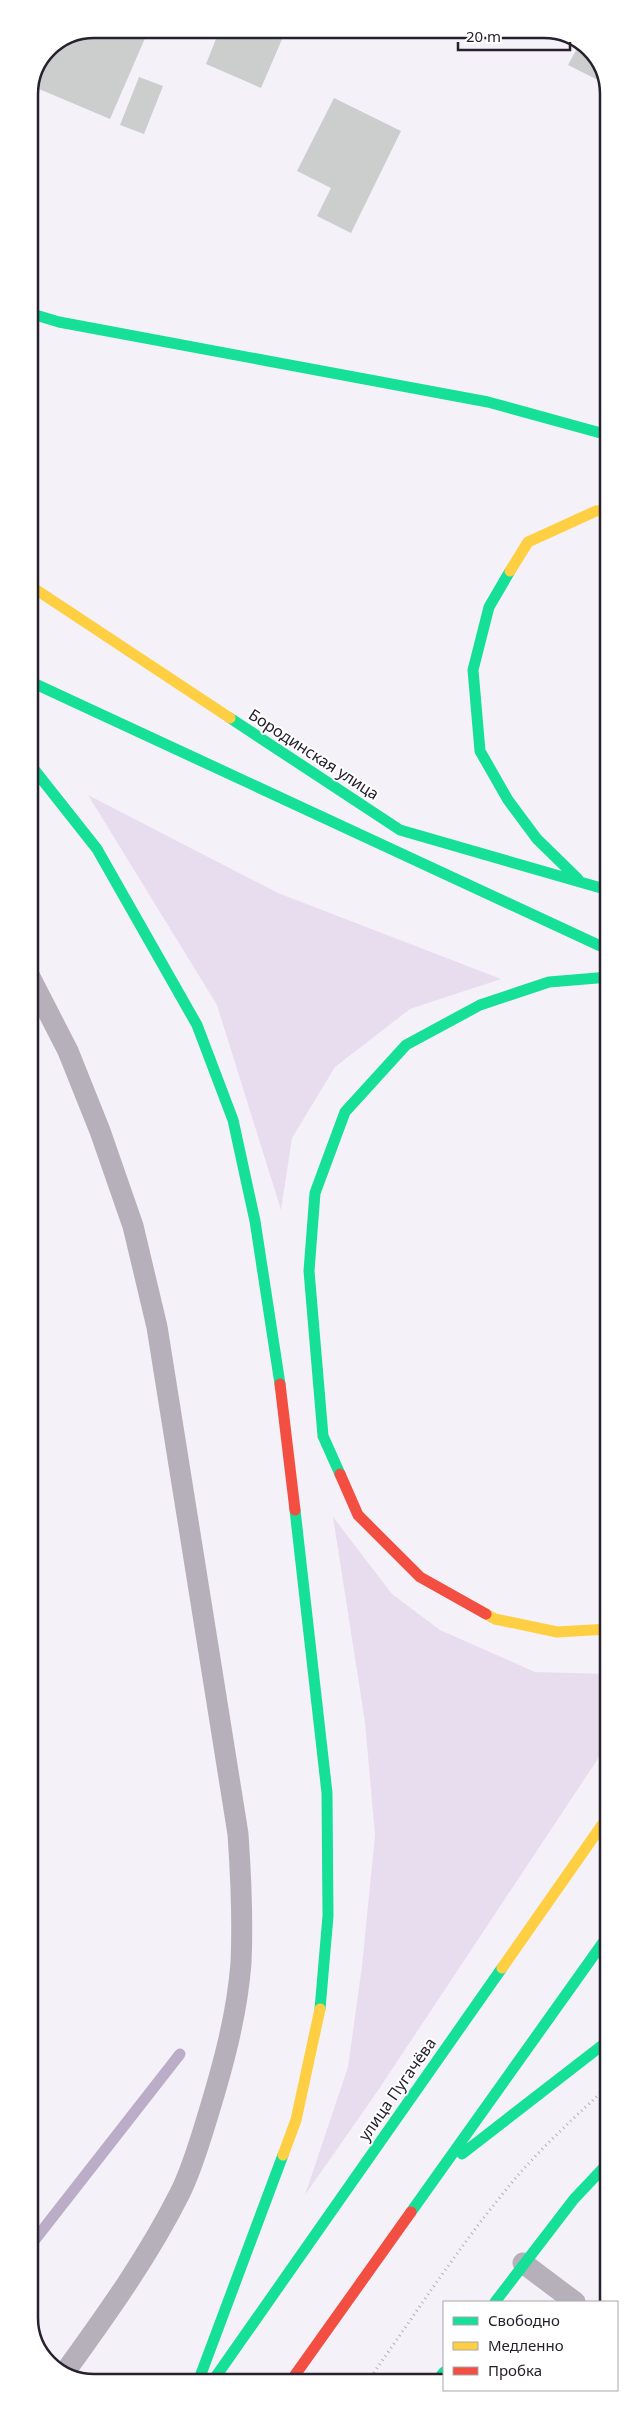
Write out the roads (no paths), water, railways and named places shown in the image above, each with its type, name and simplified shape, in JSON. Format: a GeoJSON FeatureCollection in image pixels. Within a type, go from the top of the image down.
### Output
{"type":"FeatureCollection","features":[{"type":"Feature","properties":{"kind":"main road"},"geometry":{"type":"LineString","coordinates":[[37,315],[59,322],[488,402],[600,433]]}},
{"type":"Feature","properties":{"kind":"main road"},"geometry":{"type":"LineString","coordinates":[[580,882],[538,839],[508,800],[480,751],[473,670],[489,607],[528,542],[600,511]]}},
{"type":"Feature","properties":{"kind":"main road","name":"Бородинская улица"},"geometry":{"type":"LineString","coordinates":[[37,591],[400,830],[600,888]]}},
{"type":"Feature","properties":{"kind":"main road"},"geometry":{"type":"LineString","coordinates":[[37,686],[600,946]]}},
{"type":"Feature","properties":{"kind":"main road"},"geometry":{"type":"LineString","coordinates":[[37,773],[97,849],[197,1025],[233,1120],[255,1221],[286,1426],[327,1794],[328,1916],[317,2026],[296,2120],[201,2373]]}},
{"type":"Feature","properties":{"kind":"main road"},"geometry":{"type":"LineString","coordinates":[[600,978],[549,982],[480,1006],[406,1045],[345,1112],[315,1193],[309,1271],[323,1436],[358,1515],[420,1576],[494,1619],[557,1632],[600,1630]]}},
{"type":"Feature","properties":{"kind":"main road","name":"улица Пугачёва"},"geometry":{"type":"LineString","coordinates":[[218,2373],[600,1828]]}},
{"type":"Feature","properties":{"kind":"main road"},"geometry":{"type":"LineString","coordinates":[[296,2373],[600,1947]]}},
{"type":"Feature","properties":{"kind":"main road"},"geometry":{"type":"LineString","coordinates":[[439,2172],[600,2047]]}},
{"type":"Feature","properties":{"kind":"main road"},"geometry":{"type":"LineString","coordinates":[[496,2301],[574,2199],[600,2172]]}},
{"type":"Feature","properties":{"kind":"lane"},"geometry":{"type":"LineString","coordinates":[[37,991],[68,1051],[100,1131],[133,1226],[157,1327],[238,1834],[242,1900],[240,1964],[235,2013],[218,2081],[201,2137],[180,2193],[143,2258],[68,2367]]}},
{"type":"Feature","properties":{"kind":"lane"},"geometry":{"type":"LineString","coordinates":[[523,2263],[574,2301]]}},
{"type":"Feature","properties":{"kind":"waterway"},"geometry":{"type":"LineString","coordinates":[[37,2237],[180,2054]]}}]}
